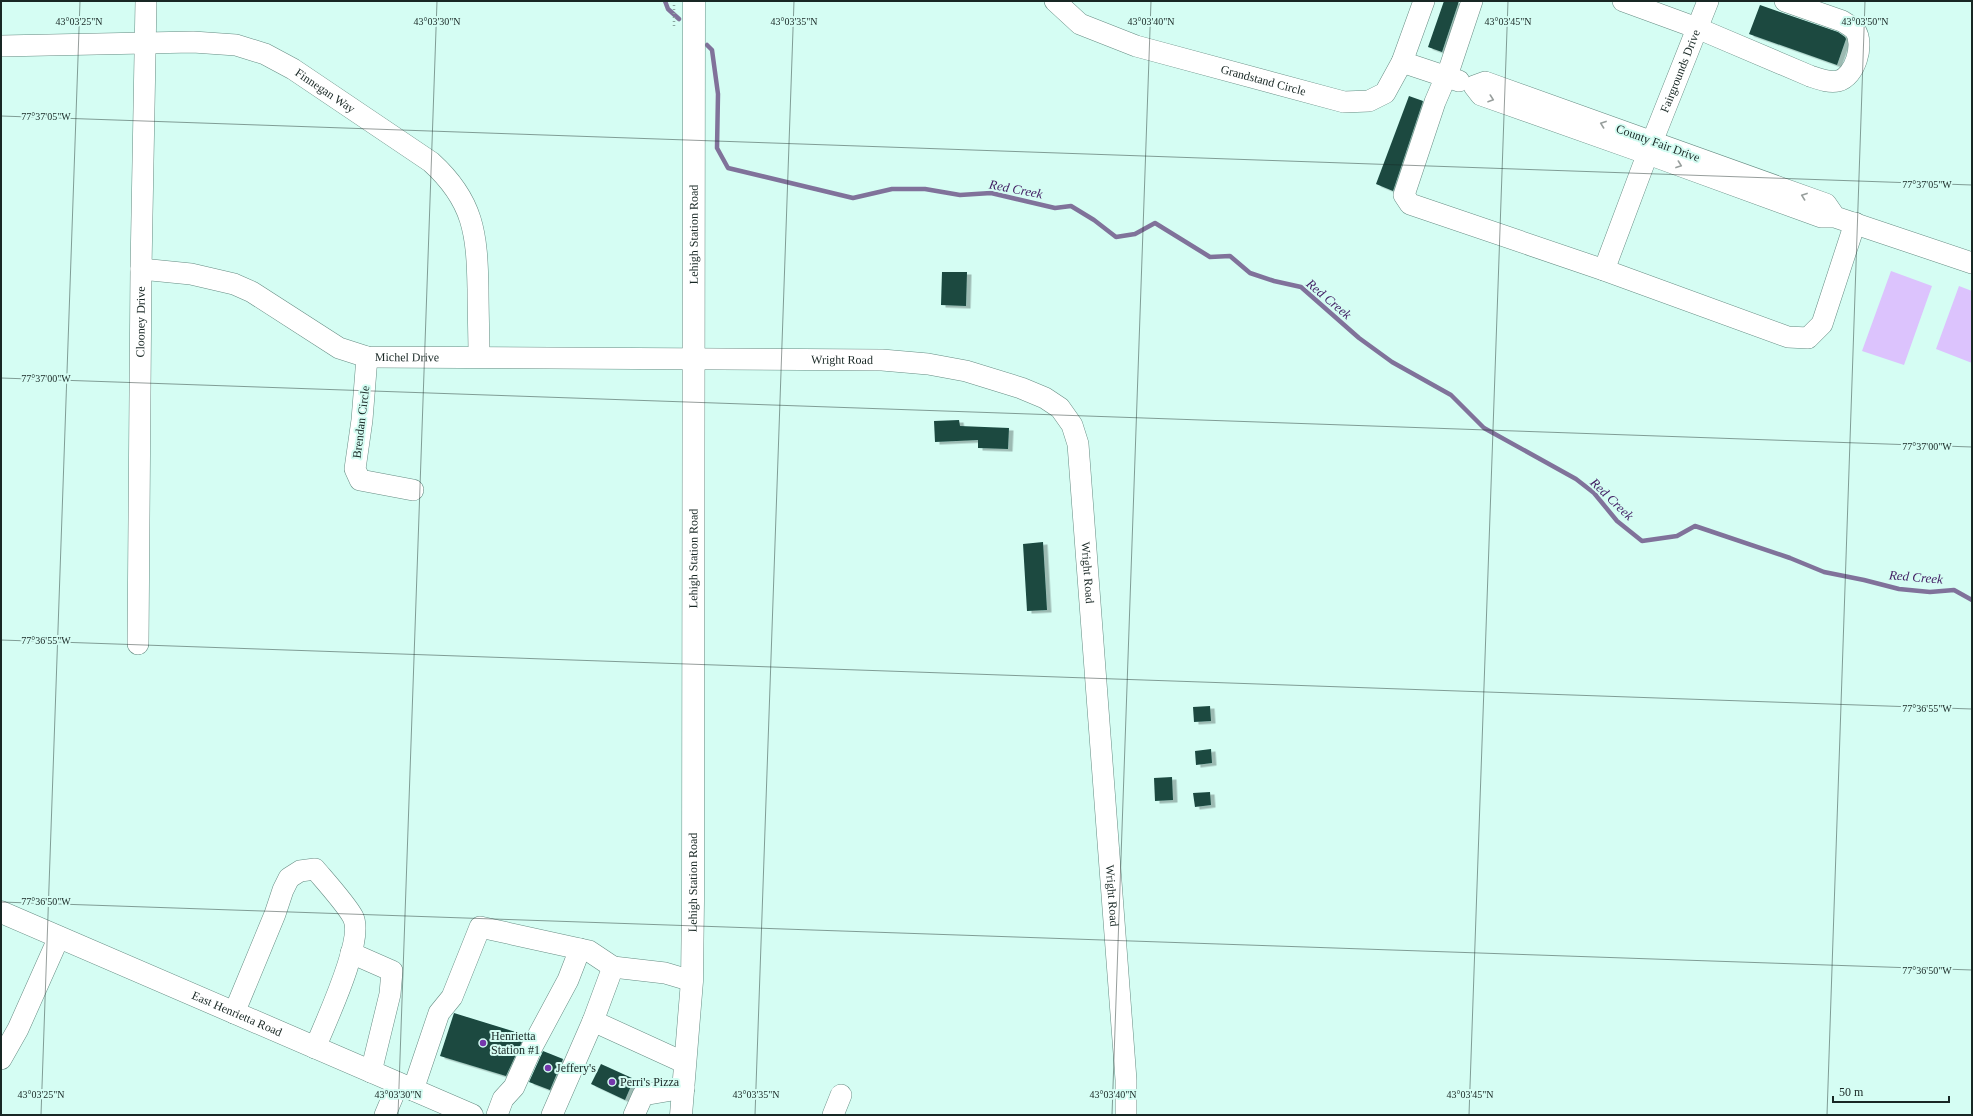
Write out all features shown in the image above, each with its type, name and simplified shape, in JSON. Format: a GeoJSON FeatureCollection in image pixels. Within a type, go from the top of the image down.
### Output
{"type":"FeatureCollection","features":[{"type":"Feature","properties":{"kind":"main road","name":"Lehigh Station Road"},"geometry":{"type":"LineString","coordinates":[[681,1115],[692,980],[694,1]]}},
{"type":"Feature","properties":{"kind":"main road","name":"East Henrietta Road"},"geometry":{"type":"LineString","coordinates":[[1,912],[472,1115]]}},
{"type":"Feature","properties":{"kind":"street","name":"Clooney Drive"},"geometry":{"type":"LineString","coordinates":[[138,644],[141,269],[146,1]]}},
{"type":"Feature","properties":{"kind":"street","name":"Grandstand Circle"},"geometry":{"type":"LineString","coordinates":[[1055,1],[1080,24],[1136,46],[1344,102],[1369,101],[1385,93],[1402,62],[1424,1]]}},
{"type":"Feature","properties":{"kind":"street"},"geometry":{"type":"LineString","coordinates":[[1472,1],[1447,76],[1435,102],[1404,195],[1410,204],[1604,270],[1788,337],[1808,338],[1822,324],[1855,223]]}},
{"type":"Feature","properties":{"kind":"street"},"geometry":{"type":"LineString","coordinates":[[1623,1],[1697,28],[1810,76],[1826,81],[1837,81],[1843,79],[1852,68],[1858,53],[1858,37],[1855,31],[1849,25],[1785,1]]}},
{"type":"Feature","properties":{"kind":"street","name":"Fairgrounds Drive"},"geometry":{"type":"LineString","coordinates":[[1604,270],[1708,1]]}},
{"type":"Feature","properties":{"kind":"street","name":"Finnegan Way"},"geometry":{"type":"LineString","coordinates":[[1,46],[193,42],[236,45],[265,54],[300,73],[430,162],[445,175],[456,189],[465,206],[476,239],[479,357]]}},
{"type":"Feature","properties":{"kind":"street","name":"County Fair Drive"},"geometry":{"type":"LineString","coordinates":[[1402,62],[1474,86],[1485,82],[1650,148],[1826,204],[1835,217],[1972,263]]}},
{"type":"Feature","properties":{"kind":"street","name":"Michel Drive"},"geometry":{"type":"LineString","coordinates":[[141,269],[191,274],[234,284],[252,292],[339,348],[367,357],[694,359]]}},
{"type":"Feature","properties":{"kind":"street","name":"Brendan Circle"},"geometry":{"type":"LineString","coordinates":[[367,357],[362,420],[355,469],[360,480],[413,490]]}},
{"type":"Feature","properties":{"kind":"street","name":"Wright Road"},"geometry":{"type":"LineString","coordinates":[[694,359],[882,360],[928,364],[966,371],[1021,388],[1045,398],[1060,408],[1072,425],[1078,444],[1084,519],[1125,1072],[1126,1115]]}},
{"type":"Feature","properties":{"kind":"street"},"geometry":{"type":"LineString","coordinates":[[234,1013],[289,878],[300,871],[315,869],[354,918],[356,930],[349,965],[315,1048]]}},
{"type":"Feature","properties":{"kind":"street"},"geometry":{"type":"LineString","coordinates":[[385,1115],[405,1087],[439,1013],[452,997],[480,927],[589,951],[613,967],[665,973],[692,980]]}},
{"type":"Feature","properties":{"kind":"street"},"geometry":{"type":"LineString","coordinates":[[1,1060],[18,1029],[59,937]]}},
{"type":"Feature","properties":{"kind":"street"},"geometry":{"type":"LineString","coordinates":[[497,1115],[504,1099],[514,1087],[532,1047],[568,980],[580,949]]}},
{"type":"Feature","properties":{"kind":"street"},"geometry":{"type":"LineString","coordinates":[[351,953],[392,971],[390,994],[371,1072]]}},
{"type":"Feature","properties":{"kind":"street"},"geometry":{"type":"LineString","coordinates":[[552,1115],[593,1021],[613,967]]}},
{"type":"Feature","properties":{"kind":"street"},"geometry":{"type":"LineString","coordinates":[[593,1021],[686,1063]]}},
{"type":"Feature","properties":{"kind":"street"},"geometry":{"type":"LineString","coordinates":[[634,1115],[643,1095],[684,1088]]}},
{"type":"Feature","properties":{"kind":"street"},"geometry":{"type":"LineString","coordinates":[[833,1115],[841,1095]]}},
{"type":"Feature","properties":{"kind":"path"},"geometry":{"type":"LineString","coordinates":[[674,1],[674,28]]}},
{"type":"Feature","properties":{"kind":"shaded area"},"geometry":{"type":"Polygon","coordinates":[[[1891,271],[1932,286],[1904,365],[1862,351],[1891,271]]]}},
{"type":"Feature","properties":{"kind":"shaded area"},"geometry":{"type":"Polygon","coordinates":[[[1959,286],[1972,291],[1972,363],[1936,349],[1959,286]]]}},
{"type":"Feature","properties":{"kind":"building"},"geometry":{"type":"Polygon","coordinates":[[[1444,1],[1459,1],[1442,52],[1428,47],[1444,1]]]}},
{"type":"Feature","properties":{"kind":"building"},"geometry":{"type":"Polygon","coordinates":[[[1760,5],[1838,32],[1845,37],[1846,39],[1837,65],[1749,34],[1760,5]]]}},
{"type":"Feature","properties":{"kind":"building"},"geometry":{"type":"Polygon","coordinates":[[[1409,96],[1423,101],[1393,191],[1376,184],[1409,96]]]}},
{"type":"Feature","properties":{"kind":"building"},"geometry":{"type":"Polygon","coordinates":[[[942,272],[967,272],[966,306],[941,305],[942,272]]]}},
{"type":"Feature","properties":{"kind":"building"},"geometry":{"type":"Polygon","coordinates":[[[959,420],[960,426],[1009,428],[1008,449],[978,448],[978,440],[935,442],[934,421],[959,420]]]}},
{"type":"Feature","properties":{"kind":"building"},"geometry":{"type":"Polygon","coordinates":[[[1043,542],[1047,610],[1027,611],[1023,544],[1043,542]]]}},
{"type":"Feature","properties":{"kind":"building"},"geometry":{"type":"Polygon","coordinates":[[[1210,706],[1211,721],[1194,722],[1193,707],[1210,706]]]}},
{"type":"Feature","properties":{"kind":"building"},"geometry":{"type":"Polygon","coordinates":[[[1211,749],[1212,763],[1196,765],[1195,751],[1211,749]]]}},
{"type":"Feature","properties":{"kind":"building"},"geometry":{"type":"Polygon","coordinates":[[[1172,777],[1173,800],[1155,801],[1154,778],[1172,777]]]}},
{"type":"Feature","properties":{"kind":"building"},"geometry":{"type":"Polygon","coordinates":[[[1210,792],[1211,805],[1195,807],[1193,793],[1210,792]]]}},
{"type":"Feature","properties":{"kind":"building","name":"Henrietta Station #1"},"geometry":{"type":"Polygon","coordinates":[[[454,1013],[525,1035],[506,1076],[440,1056],[454,1013]]]}},
{"type":"Feature","properties":{"kind":"building","name":"Jeffery's"},"geometry":{"type":"Polygon","coordinates":[[[543,1051],[563,1059],[550,1090],[529,1082],[543,1051]]]}},
{"type":"Feature","properties":{"kind":"building","name":"Perri's Pizza"},"geometry":{"type":"Polygon","coordinates":[[[601,1064],[634,1079],[625,1100],[591,1084],[601,1064]]]}},
{"type":"Feature","properties":{"kind":"waterway","name":"Red Creek"},"geometry":{"type":"LineString","coordinates":[[665,1],[668,9],[679,19]]}},
{"type":"Feature","properties":{"kind":"waterway","name":"Red Creek"},"geometry":{"type":"LineString","coordinates":[[707,45],[712,50],[718,94],[717,148],[728,168],[853,198],[892,189],[925,189],[960,195],[991,193],[1055,208],[1071,206],[1094,220],[1116,237],[1135,234],[1155,223],[1210,257],[1230,256],[1250,273],[1274,281],[1301,287],[1359,338],[1392,362],[1451,395],[1484,428],[1576,479],[1594,493],[1617,521],[1642,541],[1677,536],[1695,526],[1790,558],[1824,572],[1899,589],[1930,592],[1954,590],[1972,600]]}},
{"type":"Feature","properties":{"kind":"place","name":"Henrietta Station #1"},"geometry":{"type":"Point","coordinates":[483,1043]}},
{"type":"Feature","properties":{"kind":"place","name":"Jeffery's"},"geometry":{"type":"Point","coordinates":[548,1068]}},
{"type":"Feature","properties":{"kind":"place","name":"Perri's Pizza"},"geometry":{"type":"Point","coordinates":[612,1082]}}]}
